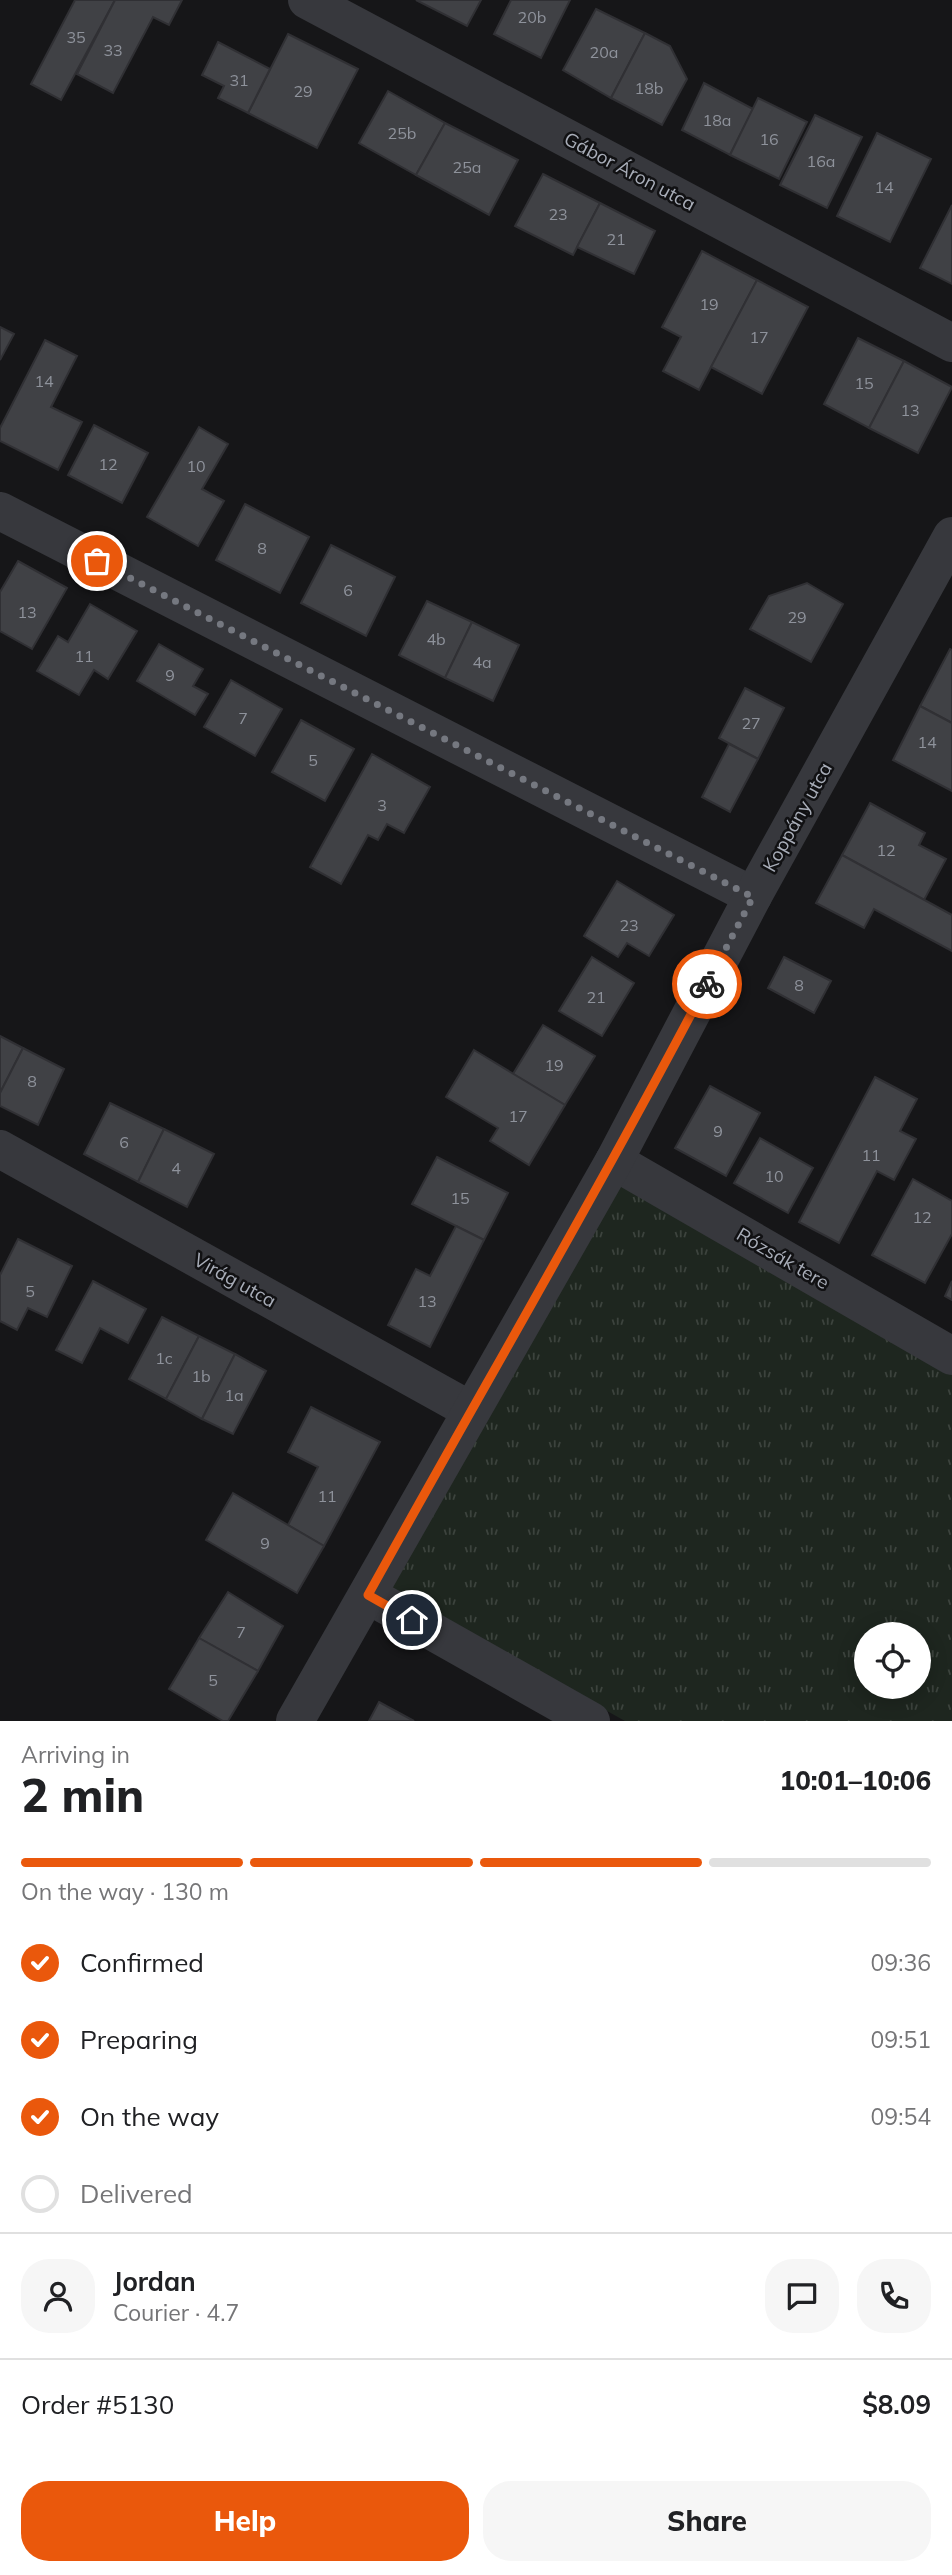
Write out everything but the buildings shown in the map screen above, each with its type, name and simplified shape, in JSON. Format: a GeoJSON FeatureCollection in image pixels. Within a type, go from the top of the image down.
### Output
{"type":"FeatureCollection","features":[{"type":"Feature","properties":{"kind":"street","name":"Gábor Áron utca"},"geometry":{"type":"LineString","coordinates":[[307,0],[952,343]]}},
{"type":"Feature","properties":{"kind":"street"},"geometry":{"type":"LineString","coordinates":[[0,511],[753,897]]}},
{"type":"Feature","properties":{"kind":"street","name":"Koppány utca"},"geometry":{"type":"LineString","coordinates":[[295,1721],[614,1161],[753,897],[952,536]]}},
{"type":"Feature","properties":{"kind":"street","name":"Virág utca"},"geometry":{"type":"LineString","coordinates":[[0,1149],[470,1410]]}},
{"type":"Feature","properties":{"kind":"street","name":"Rózsák tere"},"geometry":{"type":"LineString","coordinates":[[614,1161],[952,1356]]}},
{"type":"Feature","properties":{"kind":"street"},"geometry":{"type":"LineString","coordinates":[[368,1595],[591,1721]]}},
{"type":"Feature","properties":{"kind":"green space"},"geometry":{"type":"Polygon","coordinates":[[[621,1181],[952,1374],[952,1721],[625,1721],[390,1589],[621,1181]]]}},
{"type":"Feature","properties":{"kind":"way so far"},"geometry":{"type":"LineString","coordinates":[[97,561],[753,897],[707,984]]}},
{"type":"Feature","properties":{"kind":"route"},"geometry":{"type":"LineString","coordinates":[[412,1620],[368,1595],[470,1410],[614,1161],[707,984]]}}]}
